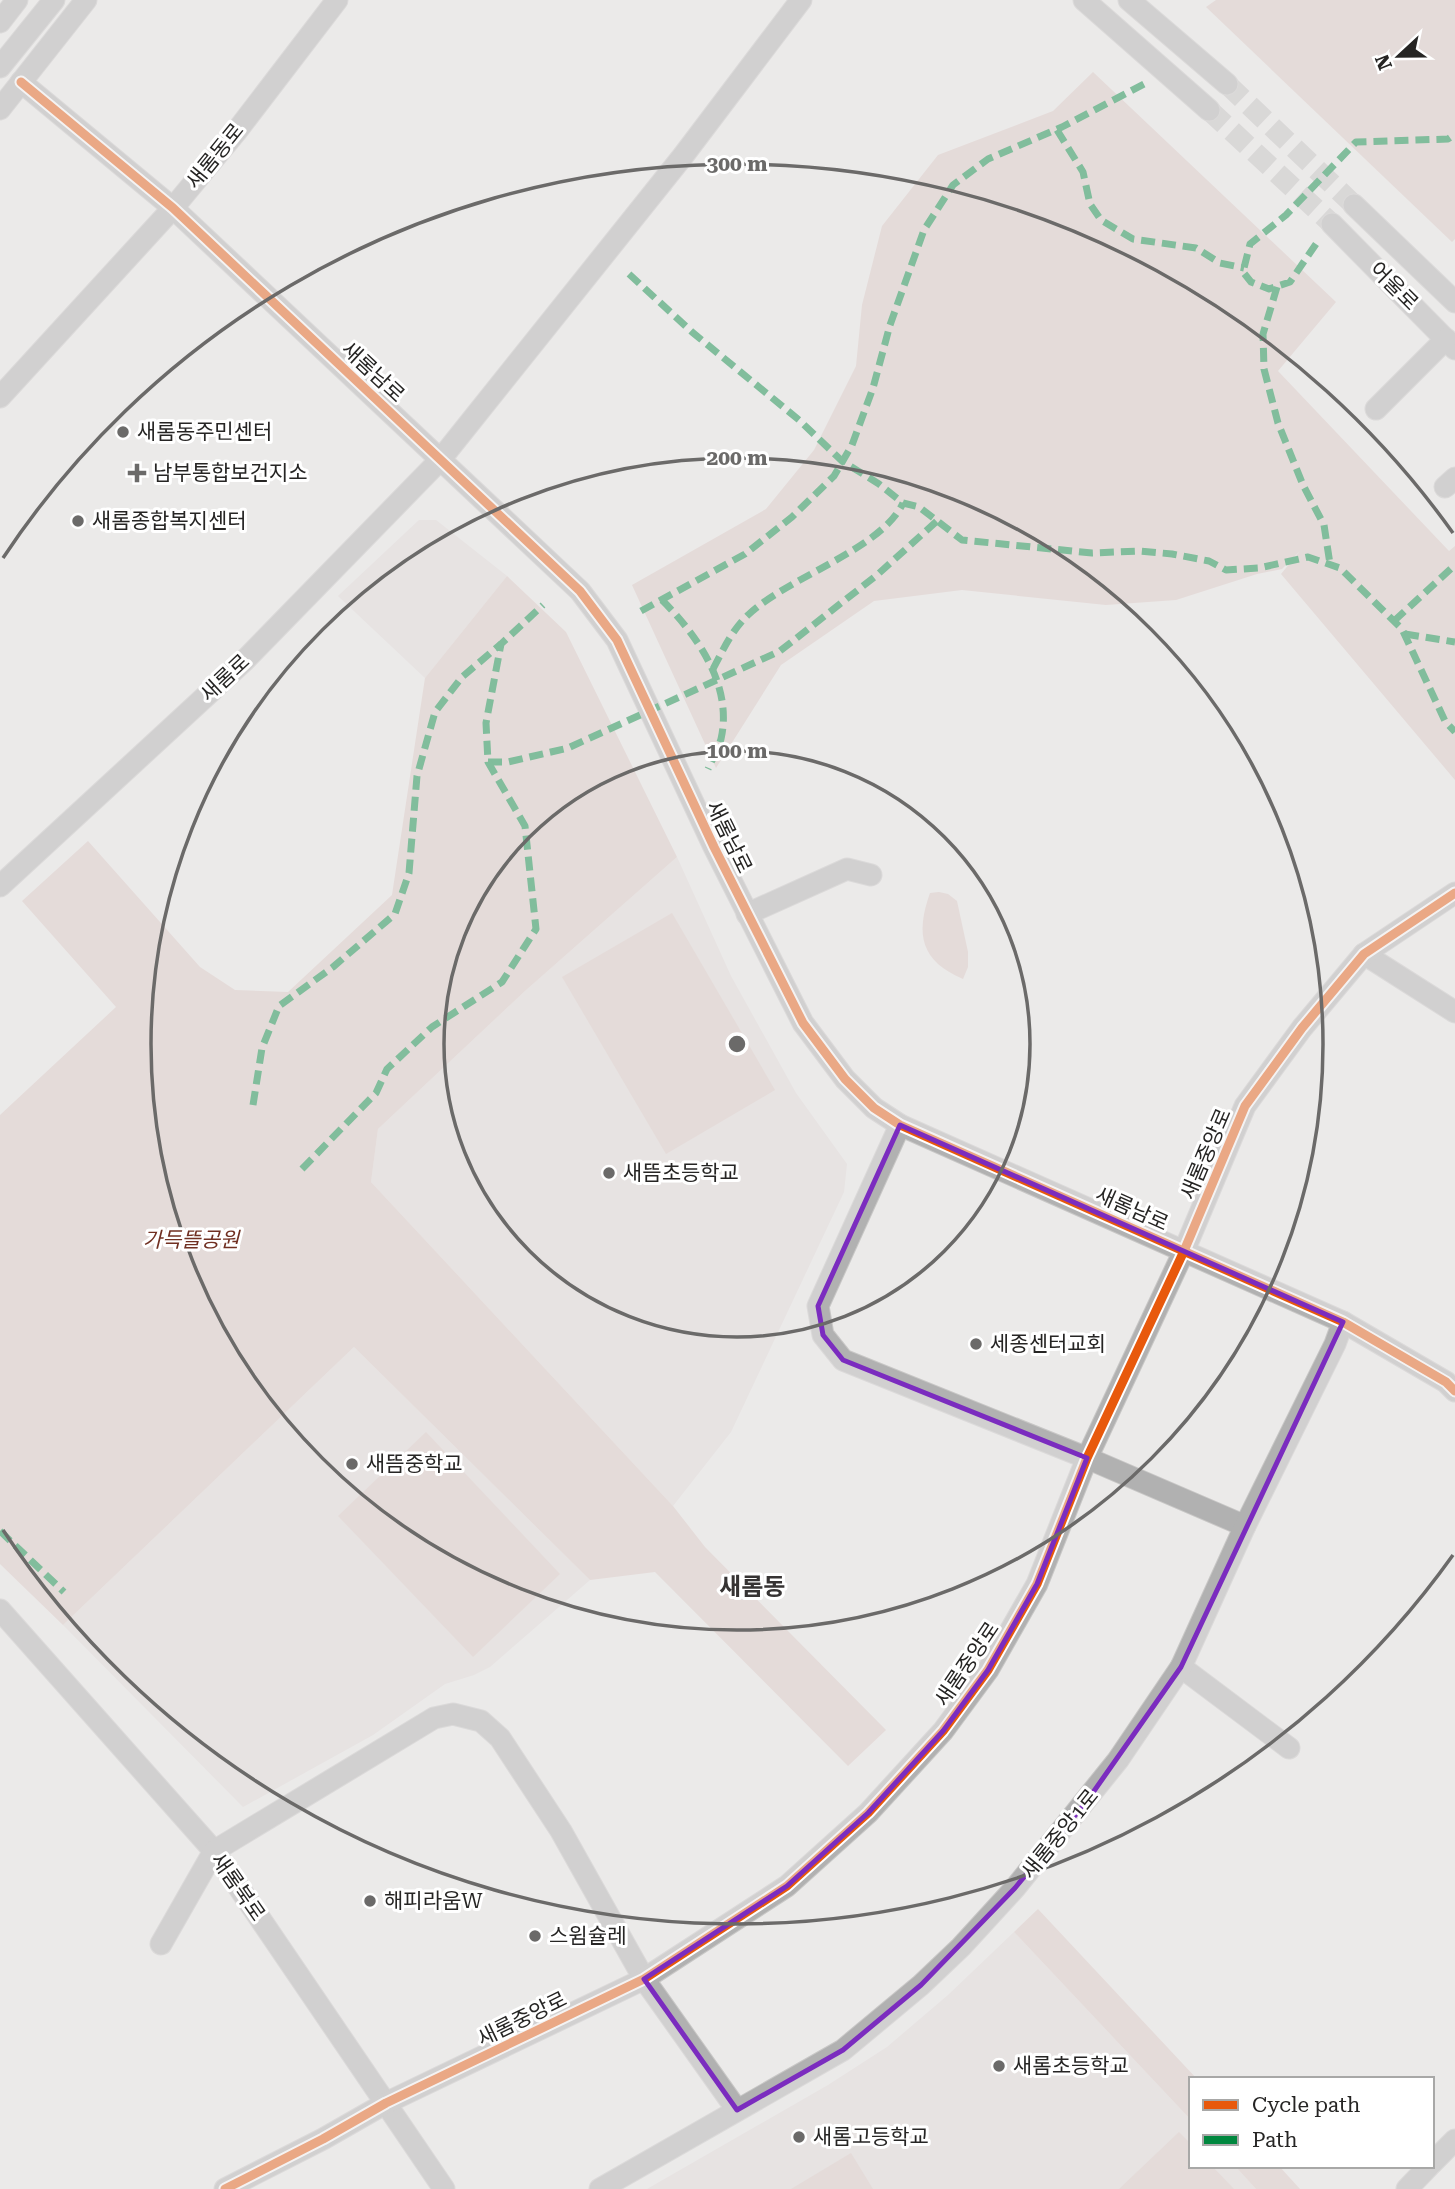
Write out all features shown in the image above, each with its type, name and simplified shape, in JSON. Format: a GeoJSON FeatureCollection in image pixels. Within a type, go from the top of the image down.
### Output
{"type":"FeatureCollection","features":[{"type":"Feature","properties":{"kind":"street"},"geometry":{"type":"LineString","coordinates":[[0,22],[17,0]]}},
{"type":"Feature","properties":{"kind":"street"},"geometry":{"type":"LineString","coordinates":[[0,67],[54,0]]}},
{"type":"Feature","properties":{"kind":"street"},"geometry":{"type":"LineString","coordinates":[[0,109],[86,0]]}},
{"type":"Feature","properties":{"kind":"street","name":"새롬동로"},"geometry":{"type":"LineString","coordinates":[[0,397],[173,208],[236,132],[337,0]]}},
{"type":"Feature","properties":{"kind":"street","name":"새롬로"},"geometry":{"type":"LineString","coordinates":[[0,886],[245,660],[440,460],[683,156],[801,0]]}},
{"type":"Feature","properties":{"kind":"street"},"geometry":{"type":"LineString","coordinates":[[1084,0],[1209,110]]}},
{"type":"Feature","properties":{"kind":"street"},"geometry":{"type":"LineString","coordinates":[[1129,0],[1227,84]]}},
{"type":"Feature","properties":{"kind":"street","name":"새롬남로"},"geometry":{"type":"LineString","coordinates":[[21,82],[173,208],[580,591],[617,640],[747,915],[803,1023],[845,1079],[874,1108],[900,1125],[1343,1322],[1436,1376],[1455,1391]]}},
{"type":"Feature","properties":{"kind":"street","name":"어울로"},"geometry":{"type":"LineString","coordinates":[[1354,205],[1455,302]]}},
{"type":"Feature","properties":{"kind":"street","name":"어울로"},"geometry":{"type":"LineString","coordinates":[[1332,225],[1451,344]]}},
{"type":"Feature","properties":{"kind":"street"},"geometry":{"type":"LineString","coordinates":[[1376,409],[1451,344]]}},
{"type":"Feature","properties":{"kind":"street"},"geometry":{"type":"LineString","coordinates":[[747,915],[847,869],[871,876]]}},
{"type":"Feature","properties":{"kind":"street","name":"새롬중앙로"},"geometry":{"type":"LineString","coordinates":[[225,2189],[386,2103],[644,1979],[787,1886],[868,1813],[943,1731],[988,1670],[1037,1584],[1087,1458],[1184,1251],[1245,1106],[1302,1028],[1364,954],[1455,893]]}},
{"type":"Feature","properties":{"kind":"street"},"geometry":{"type":"LineString","coordinates":[[1364,954],[1455,1012]]}},
{"type":"Feature","properties":{"kind":"street"},"geometry":{"type":"LineString","coordinates":[[900,1125],[818,1306],[823,1335],[843,1360],[1087,1458],[1245,1526]]}},
{"type":"Feature","properties":{"kind":"street","name":"새롬중앙1로"},"geometry":{"type":"LineString","coordinates":[[600,2189],[843,2050],[922,1985],[1015,1888],[1118,1760],[1181,1667],[1245,1526],[1335,1344],[1343,1322]]}},
{"type":"Feature","properties":{"kind":"street","name":"새롬북로"},"geometry":{"type":"LineString","coordinates":[[0,1610],[214,1851],[444,2189]]}},
{"type":"Feature","properties":{"kind":"street"},"geometry":{"type":"LineString","coordinates":[[1181,1667],[1289,1748]]}},
{"type":"Feature","properties":{"kind":"street"},"geometry":{"type":"LineString","coordinates":[[161,1944],[214,1851],[434,1718],[453,1714],[481,1721],[500,1738],[524,1771],[644,1979],[737,2110]]}},
{"type":"Feature","properties":{"kind":"street"},"geometry":{"type":"LineString","coordinates":[[1434,2162],[1455,2140]]}},
{"type":"Feature","properties":{"kind":"street"},"geometry":{"type":"LineString","coordinates":[[1407,2189],[1428,2168]]}},
{"type":"Feature","properties":{"kind":"highlighted area"},"geometry":{"type":"Polygon","coordinates":[[[900,1125],[1343,1322],[1181,1667],[1087,1801],[1015,1888],[921,1985],[843,2050],[737,2110],[644,1979],[787,1886],[868,1813],[943,1731],[988,1670],[1037,1584],[1087,1458],[843,1360],[823,1335],[818,1306],[900,1125]]]}},
{"type":"Feature","properties":{"kind":"shaded area"},"geometry":{"type":"Polygon","coordinates":[[[419,520],[436,520],[507,576],[425,678],[338,596],[419,520]]]}},
{"type":"Feature","properties":{"kind":"shaded area","name":"새뜸초등학교"},"geometry":{"type":"Polygon","coordinates":[[[677,857],[731,976],[796,1093],[847,1164],[844,1192],[731,1432],[673,1506],[371,1182],[378,1129],[525,991],[677,857]]]}},
{"type":"Feature","properties":{"kind":"shaded area","name":"새뜸중학교"},"geometry":{"type":"Polygon","coordinates":[[[354,1347],[590,1580],[490,1667],[445,1684],[373,1735],[243,1807],[63,1625],[354,1347]]]}},
{"type":"Feature","properties":{"kind":"shaded area","name":"새롬초등학교"},"geometry":{"type":"Polygon","coordinates":[[[1014,1932],[1189,2118],[1189,2168],[1237,2168],[1256,2189],[647,2189],[828,2085],[887,2047],[948,1995],[1014,1932]]]}},
{"type":"Feature","properties":{"kind":"green space"},"geometry":{"type":"Polygon","coordinates":[[[1216,0],[1455,0],[1455,239],[1452,242],[1206,7],[1216,0]]]}},
{"type":"Feature","properties":{"kind":"green space"},"geometry":{"type":"Polygon","coordinates":[[[1093,72],[1336,302],[1278,371],[1449,551],[1455,546],[1455,780],[1281,574],[1300,551],[1282,569],[1257,574],[1176,600],[1106,605],[962,590],[874,601],[781,665],[716,768],[632,585],[766,509],[814,450],[856,366],[862,305],[882,226],[938,155],[1053,111],[1093,72]]]}},
{"type":"Feature","properties":{"kind":"green space","name":"가득뜰공원"},"geometry":{"type":"Polygon","coordinates":[[[507,576],[566,632],[677,857],[525,991],[378,1129],[371,1182],[673,1506],[705,1547],[886,1730],[848,1766],[655,1572],[590,1580],[354,1347],[63,1625],[0,1564],[0,1115],[116,1007],[22,901],[88,841],[200,967],[235,990],[288,992],[392,895],[425,678],[507,576]]]}},
{"type":"Feature","properties":{"kind":"green space"},"geometry":{"type":"Polygon","coordinates":[[[930,893],[948,894],[957,901],[968,952],[968,967],[963,979],[938,964],[925,945],[925,908],[930,893]]]}},
{"type":"Feature","properties":{"kind":"green space"},"geometry":{"type":"Polygon","coordinates":[[[672,913],[775,1090],[666,1154],[562,977],[672,913]]]}},
{"type":"Feature","properties":{"kind":"green space"},"geometry":{"type":"Polygon","coordinates":[[[426,1432],[560,1574],[473,1657],[338,1516],[426,1432]]]}},
{"type":"Feature","properties":{"kind":"green space"},"geometry":{"type":"Polygon","coordinates":[[[1038,1909],[1195,2077],[1189,2077],[1189,2118],[1014,1932],[1038,1909]]]}},
{"type":"Feature","properties":{"kind":"green space"},"geometry":{"type":"Polygon","coordinates":[[[1179,2132],[1189,2142],[1189,2168],[1214,2168],[1234,2189],[1119,2189],[1179,2132]]]}},
{"type":"Feature","properties":{"kind":"green space"},"geometry":{"type":"Polygon","coordinates":[[[851,2153],[873,2189],[791,2189],[851,2153]]]}},
{"type":"Feature","properties":{"kind":"green space"},"geometry":{"type":"Polygon","coordinates":[[[1237,2168],[1281,2168],[1300,2189],[1256,2189],[1237,2168]]]}},
{"type":"Feature","properties":{"kind":"tunnel"},"geometry":{"type":"LineString","coordinates":[[1227,84],[1354,205]]}},
{"type":"Feature","properties":{"kind":"tunnel"},"geometry":{"type":"LineString","coordinates":[[1209,110],[1332,224]]}},
{"type":"Feature","properties":{"kind":"marked path"},"geometry":{"type":"LineString","coordinates":[[641,611],[745,554],[792,517],[834,476],[852,445],[873,388],[890,325],[924,230],[953,185],[988,159],[1062,127],[1146,83]]}},
{"type":"Feature","properties":{"kind":"marked path"},"geometry":{"type":"LineString","coordinates":[[1057,130],[1083,172],[1090,204],[1101,220],[1133,239],[1196,248],[1220,263],[1244,268]]}},
{"type":"Feature","properties":{"kind":"marked path"},"geometry":{"type":"LineString","coordinates":[[1316,244],[1290,282],[1269,289],[1251,282],[1243,272],[1250,244],[1286,215],[1356,142],[1448,139],[1455,134]]}},
{"type":"Feature","properties":{"kind":"marked path"},"geometry":{"type":"LineString","coordinates":[[629,274],[692,332],[799,420],[842,461],[903,503],[919,507],[962,540],[1092,553],[1140,551],[1172,554],[1209,561],[1226,570],[1259,568],[1308,557],[1340,568],[1402,629],[1445,721],[1455,732]]}},
{"type":"Feature","properties":{"kind":"marked path"},"geometry":{"type":"LineString","coordinates":[[1277,287],[1263,334],[1264,369],[1278,423],[1303,485],[1324,525],[1330,564]]}},
{"type":"Feature","properties":{"kind":"marked path"},"geometry":{"type":"LineString","coordinates":[[713,669],[733,634],[748,615],[765,601],[876,535],[903,503]]}},
{"type":"Feature","properties":{"kind":"marked path"},"geometry":{"type":"LineString","coordinates":[[488,762],[508,762],[568,748],[780,651],[877,575],[937,521]]}},
{"type":"Feature","properties":{"kind":"marked path"},"geometry":{"type":"LineString","coordinates":[[1394,621],[1455,565]]}},
{"type":"Feature","properties":{"kind":"marked path"},"geometry":{"type":"LineString","coordinates":[[662,600],[700,646],[717,681],[722,700],[721,739],[708,769]]}},
{"type":"Feature","properties":{"kind":"marked path"},"geometry":{"type":"LineString","coordinates":[[302,1169],[376,1093],[387,1069],[432,1027],[502,982],[536,929],[525,826],[488,762],[486,723],[501,644],[543,605]]}},
{"type":"Feature","properties":{"kind":"marked path"},"geometry":{"type":"LineString","coordinates":[[1405,634],[1455,642]]}},
{"type":"Feature","properties":{"kind":"marked path"},"geometry":{"type":"LineString","coordinates":[[253,1105],[262,1048],[279,1006],[333,967],[395,914],[409,873],[417,776],[435,712],[462,677],[501,644]]}},
{"type":"Feature","properties":{"kind":"marked path"},"geometry":{"type":"LineString","coordinates":[[0,1531],[64,1592]]}},
{"type":"Feature","properties":{"kind":"cycle path"},"geometry":{"type":"LineString","coordinates":[[21,82],[173,208],[580,591],[617,640],[714,847],[803,1023],[845,1079],[874,1108],[900,1125],[1343,1322],[1446,1382],[1455,1391]]}},
{"type":"Feature","properties":{"kind":"cycle path"},"geometry":{"type":"LineString","coordinates":[[225,2189],[386,2103],[644,1979],[787,1886],[868,1813],[943,1731],[988,1670],[1037,1584],[1087,1458],[1184,1251],[1245,1106],[1302,1028],[1364,954],[1455,893]]}},
{"type":"Feature","properties":{"kind":"place","name":"새롬동주민센터"},"geometry":{"type":"Point","coordinates":[123,432]}},
{"type":"Feature","properties":{"kind":"place","name":"남부통합보건지소"},"geometry":{"type":"Point","coordinates":[137,473]}},
{"type":"Feature","properties":{"kind":"place","name":"새롬종합복지센터"},"geometry":{"type":"Point","coordinates":[78,521]}},
{"type":"Feature","properties":{"kind":"place","name":"새뜸초등학교"},"geometry":{"type":"Point","coordinates":[609,1173]}},
{"type":"Feature","properties":{"kind":"place","name":"세종센터교회"},"geometry":{"type":"Point","coordinates":[976,1344]}},
{"type":"Feature","properties":{"kind":"place","name":"새뜸중학교"},"geometry":{"type":"Point","coordinates":[352,1464]}},
{"type":"Feature","properties":{"kind":"place","name":"해피라움W"},"geometry":{"type":"Point","coordinates":[370,1901]}},
{"type":"Feature","properties":{"kind":"place","name":"스윔슐레"},"geometry":{"type":"Point","coordinates":[535,1936]}},
{"type":"Feature","properties":{"kind":"place","name":"새롬초등학교"},"geometry":{"type":"Point","coordinates":[999,2066]}},
{"type":"Feature","properties":{"kind":"place","name":"새롬고등학교"},"geometry":{"type":"Point","coordinates":[799,2137]}},
{"type":"Feature","properties":{"kind":"district","name":"새롬동"},"geometry":{"type":"Point","coordinates":[752,1587]}}]}
